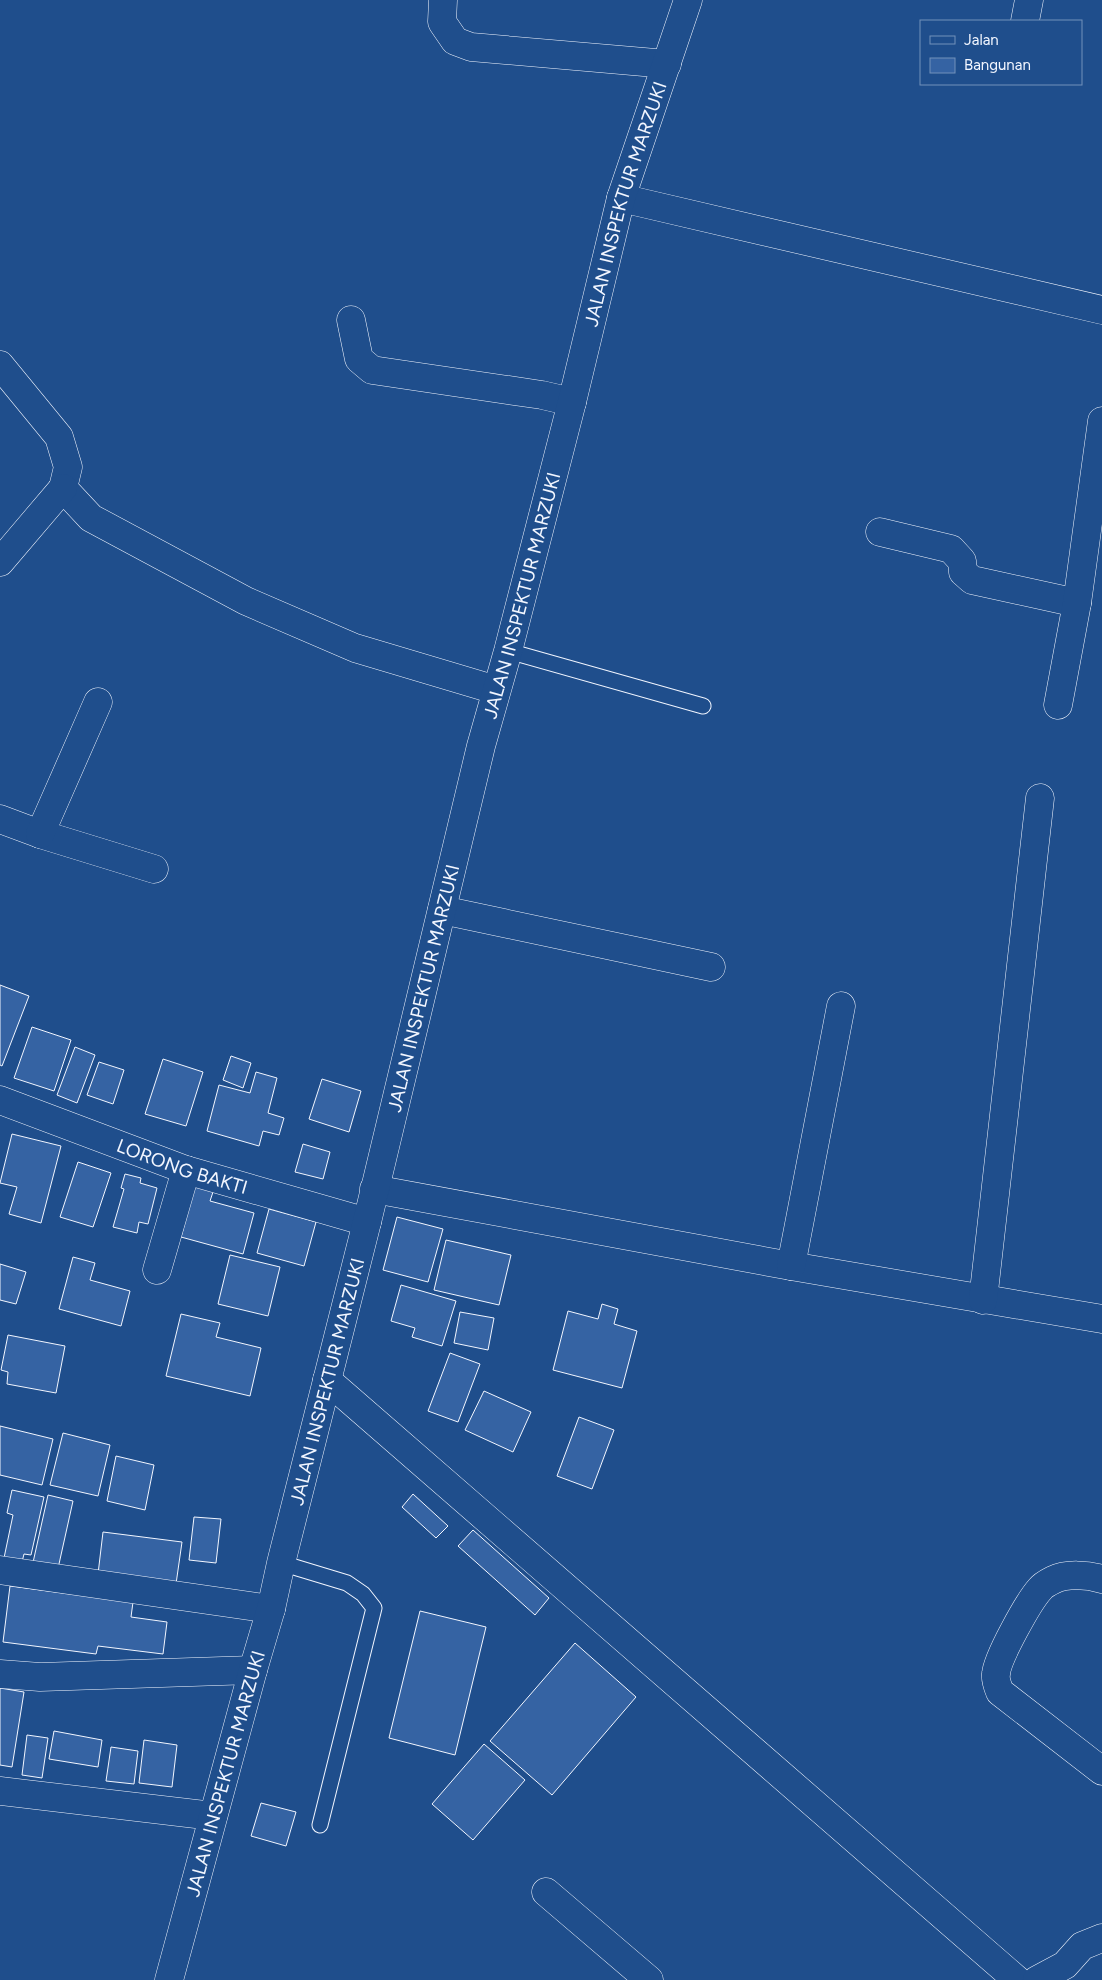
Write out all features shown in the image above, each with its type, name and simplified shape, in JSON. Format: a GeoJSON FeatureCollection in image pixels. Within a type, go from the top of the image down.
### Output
{"type":"FeatureCollection","features":[{"type":"Feature","properties":{"kind":"street"},"geometry":{"type":"LineString","coordinates":[[443,0],[442,22],[455,41],[470,47],[667,64]]}},
{"type":"Feature","properties":{"kind":"street","name":"JALAN INSPEKTUR MARZUKI"},"geometry":{"type":"LineString","coordinates":[[169,1980],[271,1609],[280,1563],[367,1222],[496,690],[508,651],[572,402],[621,198],[688,0]]}},
{"type":"Feature","properties":{"kind":"street"},"geometry":{"type":"LineString","coordinates":[[1025,20],[1029,0]]}},
{"type":"Feature","properties":{"kind":"street"},"geometry":{"type":"LineString","coordinates":[[621,198],[1102,310]]}},
{"type":"Feature","properties":{"kind":"street"},"geometry":{"type":"LineString","coordinates":[[351,320],[360,359],[372,370],[542,395],[572,402]]}},
{"type":"Feature","properties":{"kind":"street"},"geometry":{"type":"LineString","coordinates":[[0,365],[59,437],[68,467],[63,488],[0,562]]}},
{"type":"Feature","properties":{"kind":"street"},"geometry":{"type":"LineString","coordinates":[[1058,705],[1077,603],[1102,421]]}},
{"type":"Feature","properties":{"kind":"street"},"geometry":{"type":"LineString","coordinates":[[63,488],[91,518],[246,601],[354,648],[496,690]]}},
{"type":"Feature","properties":{"kind":"street"},"geometry":{"type":"LineString","coordinates":[[880,532],[951,549],[962,561],[963,572],[972,580],[1077,603]]}},
{"type":"Feature","properties":{"kind":"street"},"geometry":{"type":"LineString","coordinates":[[40,834],[98,702]]}},
{"type":"Feature","properties":{"kind":"street"},"geometry":{"type":"LineString","coordinates":[[983,1300],[1040,798]]}},
{"type":"Feature","properties":{"kind":"street"},"geometry":{"type":"LineString","coordinates":[[0,819],[40,834],[154,869]]}},
{"type":"Feature","properties":{"kind":"street"},"geometry":{"type":"LineString","coordinates":[[442,910],[711,967]]}},
{"type":"Feature","properties":{"kind":"street"},"geometry":{"type":"LineString","coordinates":[[791,1266],[841,1006]]}},
{"type":"Feature","properties":{"kind":"street","name":"LORONG BAKTI"},"geometry":{"type":"LineString","coordinates":[[2,1107],[186,1170],[367,1222]]}},
{"type":"Feature","properties":{"kind":"street"},"geometry":{"type":"LineString","coordinates":[[157,1270],[186,1170]]}},
{"type":"Feature","properties":{"kind":"street"},"geometry":{"type":"LineString","coordinates":[[374,1189],[791,1266],[1102,1319]]}},
{"type":"Feature","properties":{"kind":"street"},"geometry":{"type":"LineString","coordinates":[[327,1380],[1017,1980]]}},
{"type":"Feature","properties":{"kind":"street"},"geometry":{"type":"LineString","coordinates":[[0,1570],[271,1609]]}},
{"type":"Feature","properties":{"kind":"street"},"geometry":{"type":"LineString","coordinates":[[1102,1579],[1092,1576],[1066,1576],[1053,1580],[1040,1588],[1020,1621],[998,1664],[996,1674],[1000,1692],[1102,1771]]}},
{"type":"Feature","properties":{"kind":"street"},"geometry":{"type":"LineString","coordinates":[[0,1674],[40,1677],[253,1670]]}},
{"type":"Feature","properties":{"kind":"street"},"geometry":{"type":"LineString","coordinates":[[0,1791],[213,1816]]}},
{"type":"Feature","properties":{"kind":"street"},"geometry":{"type":"LineString","coordinates":[[546,1892],[650,1980]]}},
{"type":"Feature","properties":{"kind":"street"},"geometry":{"type":"LineString","coordinates":[[1037,1980],[1065,1965],[1082,1946],[1102,1938]]}},
{"type":"Feature","properties":{"kind":"lane"},"geometry":{"type":"LineString","coordinates":[[508,651],[702,706]]}},
{"type":"Feature","properties":{"kind":"lane"},"geometry":{"type":"LineString","coordinates":[[280,1563],[347,1582],[363,1594],[374,1608],[320,1825]]}},
{"type":"Feature","properties":{"kind":"building"},"geometry":{"type":"Polygon","coordinates":[[[0,985],[29,996],[2,1066],[0,1065],[0,985]]]}},
{"type":"Feature","properties":{"kind":"building"},"geometry":{"type":"Polygon","coordinates":[[[32,1027],[71,1040],[54,1091],[14,1078],[32,1027]]]}},
{"type":"Feature","properties":{"kind":"building"},"geometry":{"type":"Polygon","coordinates":[[[75,1047],[95,1055],[77,1103],[57,1095],[75,1047]]]}},
{"type":"Feature","properties":{"kind":"building"},"geometry":{"type":"Polygon","coordinates":[[[231,1056],[251,1063],[243,1088],[223,1080],[231,1056]]]}},
{"type":"Feature","properties":{"kind":"building"},"geometry":{"type":"Polygon","coordinates":[[[163,1059],[203,1072],[186,1126],[145,1114],[163,1059]]]}},
{"type":"Feature","properties":{"kind":"building"},"geometry":{"type":"Polygon","coordinates":[[[99,1062],[124,1070],[113,1104],[87,1095],[99,1062]]]}},
{"type":"Feature","properties":{"kind":"building"},"geometry":{"type":"Polygon","coordinates":[[[256,1072],[277,1078],[268,1113],[284,1118],[279,1135],[263,1131],[259,1146],[207,1131],[219,1085],[250,1093],[256,1072]]]}},
{"type":"Feature","properties":{"kind":"building"},"geometry":{"type":"Polygon","coordinates":[[[322,1079],[361,1091],[349,1132],[309,1119],[322,1079]]]}},
{"type":"Feature","properties":{"kind":"building"},"geometry":{"type":"Polygon","coordinates":[[[12,1134],[61,1146],[41,1223],[9,1214],[17,1187],[0,1183],[12,1134]]]}},
{"type":"Feature","properties":{"kind":"building"},"geometry":{"type":"Polygon","coordinates":[[[303,1144],[330,1152],[323,1179],[295,1172],[303,1144]]]}},
{"type":"Feature","properties":{"kind":"building"},"geometry":{"type":"Polygon","coordinates":[[[78,1162],[111,1173],[93,1227],[60,1217],[78,1162]]]}},
{"type":"Feature","properties":{"kind":"building"},"geometry":{"type":"Polygon","coordinates":[[[125,1174],[141,1178],[140,1183],[157,1188],[148,1224],[139,1222],[137,1233],[113,1227],[124,1189],[121,1188],[125,1174]]]}},
{"type":"Feature","properties":{"kind":"building"},"geometry":{"type":"Polygon","coordinates":[[[195,1184],[214,1189],[210,1201],[254,1213],[243,1254],[181,1237],[195,1184]]]}},
{"type":"Feature","properties":{"kind":"building"},"geometry":{"type":"Polygon","coordinates":[[[269,1209],[316,1222],[304,1266],[257,1253],[269,1209]]]}},
{"type":"Feature","properties":{"kind":"building"},"geometry":{"type":"Polygon","coordinates":[[[397,1217],[443,1229],[428,1282],[383,1270],[397,1217]]]}},
{"type":"Feature","properties":{"kind":"building"},"geometry":{"type":"Polygon","coordinates":[[[446,1240],[511,1255],[499,1305],[434,1290],[446,1240]]]}},
{"type":"Feature","properties":{"kind":"building"},"geometry":{"type":"Polygon","coordinates":[[[230,1255],[280,1267],[268,1316],[218,1304],[230,1255]]]}},
{"type":"Feature","properties":{"kind":"building"},"geometry":{"type":"Polygon","coordinates":[[[73,1257],[95,1263],[90,1280],[130,1291],[121,1326],[59,1309],[73,1257]]]}},
{"type":"Feature","properties":{"kind":"building"},"geometry":{"type":"Polygon","coordinates":[[[0,1264],[26,1272],[16,1304],[0,1300],[0,1264]]]}},
{"type":"Feature","properties":{"kind":"building"},"geometry":{"type":"Polygon","coordinates":[[[401,1285],[456,1301],[442,1346],[412,1337],[415,1328],[391,1321],[401,1285]]]}},
{"type":"Feature","properties":{"kind":"building"},"geometry":{"type":"Polygon","coordinates":[[[602,1304],[618,1309],[614,1324],[637,1331],[622,1388],[553,1370],[568,1311],[598,1319],[602,1304]]]}},
{"type":"Feature","properties":{"kind":"building"},"geometry":{"type":"Polygon","coordinates":[[[460,1312],[494,1318],[488,1350],[454,1343],[460,1312]]]}},
{"type":"Feature","properties":{"kind":"building"},"geometry":{"type":"Polygon","coordinates":[[[181,1314],[220,1323],[216,1337],[261,1348],[250,1396],[166,1376],[181,1314]]]}},
{"type":"Feature","properties":{"kind":"building"},"geometry":{"type":"Polygon","coordinates":[[[8,1335],[65,1346],[56,1393],[7,1384],[8,1372],[1,1370],[8,1335]]]}},
{"type":"Feature","properties":{"kind":"building"},"geometry":{"type":"Polygon","coordinates":[[[450,1353],[480,1364],[458,1422],[428,1411],[450,1353]]]}},
{"type":"Feature","properties":{"kind":"building"},"geometry":{"type":"Polygon","coordinates":[[[484,1391],[531,1412],[513,1452],[465,1430],[484,1391]]]}},
{"type":"Feature","properties":{"kind":"building"},"geometry":{"type":"Polygon","coordinates":[[[579,1417],[614,1430],[592,1489],[557,1476],[579,1417]]]}},
{"type":"Feature","properties":{"kind":"building"},"geometry":{"type":"Polygon","coordinates":[[[0,1426],[53,1439],[42,1485],[0,1475],[0,1426]]]}},
{"type":"Feature","properties":{"kind":"building"},"geometry":{"type":"Polygon","coordinates":[[[63,1433],[110,1445],[98,1496],[50,1485],[63,1433]]]}},
{"type":"Feature","properties":{"kind":"building"},"geometry":{"type":"Polygon","coordinates":[[[116,1456],[154,1465],[145,1510],[107,1501],[116,1456]]]}},
{"type":"Feature","properties":{"kind":"building"},"geometry":{"type":"Polygon","coordinates":[[[12,1490],[44,1497],[31,1555],[24,1554],[22,1562],[4,1558],[13,1515],[7,1513],[12,1490]]]}},
{"type":"Feature","properties":{"kind":"building"},"geometry":{"type":"Polygon","coordinates":[[[413,1494],[448,1526],[436,1538],[402,1507],[413,1494]]]}},
{"type":"Feature","properties":{"kind":"building"},"geometry":{"type":"Polygon","coordinates":[[[48,1495],[73,1501],[57,1573],[32,1567],[48,1495]]]}},
{"type":"Feature","properties":{"kind":"building"},"geometry":{"type":"Polygon","coordinates":[[[194,1517],[221,1519],[216,1563],[189,1560],[194,1517]]]}},
{"type":"Feature","properties":{"kind":"building"},"geometry":{"type":"Polygon","coordinates":[[[473,1530],[549,1598],[535,1615],[458,1546],[473,1530]]]}},
{"type":"Feature","properties":{"kind":"building"},"geometry":{"type":"Polygon","coordinates":[[[103,1532],[182,1542],[176,1584],[98,1574],[103,1532]]]}},
{"type":"Feature","properties":{"kind":"building"},"geometry":{"type":"Polygon","coordinates":[[[10,1586],[133,1602],[131,1617],[167,1622],[163,1654],[98,1646],[96,1654],[3,1642],[10,1586]]]}},
{"type":"Feature","properties":{"kind":"building"},"geometry":{"type":"Polygon","coordinates":[[[420,1611],[486,1627],[455,1755],[389,1738],[420,1611]]]}},
{"type":"Feature","properties":{"kind":"building"},"geometry":{"type":"Polygon","coordinates":[[[575,1643],[636,1697],[552,1795],[490,1741],[575,1643]]]}},
{"type":"Feature","properties":{"kind":"building"},"geometry":{"type":"Polygon","coordinates":[[[0,1688],[24,1692],[12,1767],[0,1765],[0,1688]]]}},
{"type":"Feature","properties":{"kind":"building"},"geometry":{"type":"Polygon","coordinates":[[[54,1731],[102,1740],[98,1767],[49,1759],[54,1731]]]}},
{"type":"Feature","properties":{"kind":"building"},"geometry":{"type":"Polygon","coordinates":[[[27,1735],[48,1738],[42,1778],[22,1775],[27,1735]]]}},
{"type":"Feature","properties":{"kind":"building"},"geometry":{"type":"Polygon","coordinates":[[[144,1740],[177,1745],[172,1787],[139,1783],[144,1740]]]}},
{"type":"Feature","properties":{"kind":"building"},"geometry":{"type":"Polygon","coordinates":[[[484,1744],[525,1780],[473,1840],[432,1804],[484,1744]]]}},
{"type":"Feature","properties":{"kind":"building"},"geometry":{"type":"Polygon","coordinates":[[[111,1747],[138,1751],[134,1784],[106,1781],[111,1747]]]}},
{"type":"Feature","properties":{"kind":"building"},"geometry":{"type":"Polygon","coordinates":[[[261,1803],[296,1812],[286,1846],[251,1836],[261,1803]]]}}]}
